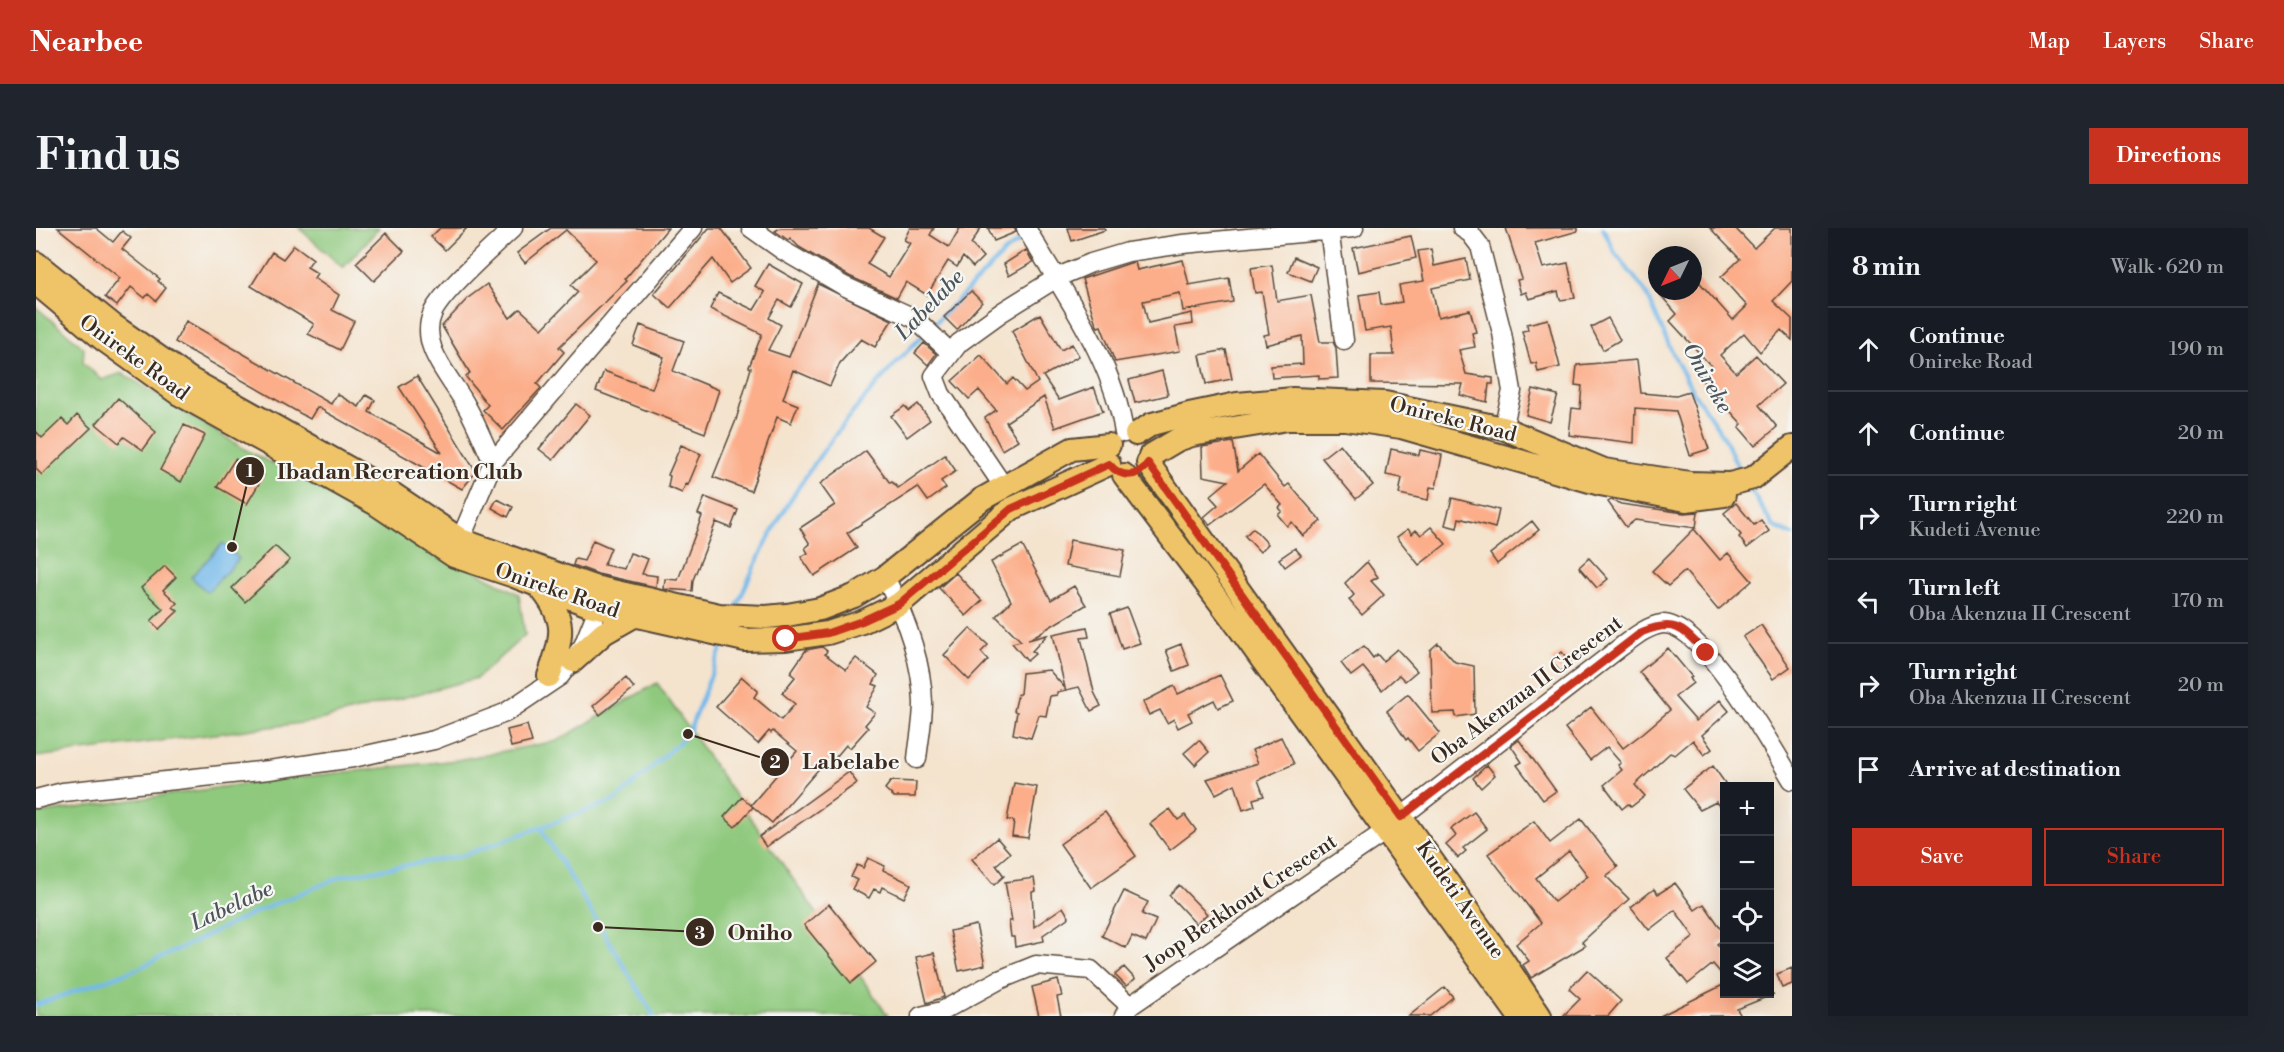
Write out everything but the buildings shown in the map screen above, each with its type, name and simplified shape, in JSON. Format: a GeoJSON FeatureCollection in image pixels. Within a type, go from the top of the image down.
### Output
{"type":"FeatureCollection","features":[{"type":"Feature","properties":{"kind":"main road","name":"Onireke Road"},"geometry":{"type":"LineString","coordinates":[[36,263],[114,326],[190,379],[384,488],[457,548],[597,597],[634,616],[717,624],[747,616],[766,617],[820,609],[854,596],[885,578],[957,517],[1004,487],[1072,449],[1120,450]]}},
{"type":"Feature","properties":{"kind":"main road","name":"Onireke Road"},"geometry":{"type":"LineString","coordinates":[[36,283],[104,340],[178,394],[457,548],[539,586],[717,624],[745,640],[786,639],[828,633],[899,604],[1011,509],[1120,450],[1152,424],[1237,404],[1293,399],[1385,403],[1503,428],[1602,477]]}},
{"type":"Feature","properties":{"kind":"main road","name":"Onireke Road"},"geometry":{"type":"LineString","coordinates":[[1120,450],[1138,473],[1149,459],[1177,440],[1192,435],[1288,419],[1345,419],[1401,427],[1602,477],[1747,484]]}},
{"type":"Feature","properties":{"kind":"main road","name":"Kudeti Avenue"},"geometry":{"type":"LineString","coordinates":[[1519,1016],[1394,824],[1149,459],[1144,439],[1120,450],[1394,824],[1540,1016]]}},
{"type":"Feature","properties":{"kind":"main road"},"geometry":{"type":"LineString","coordinates":[[1747,484],[1792,447]]}},
{"type":"Feature","properties":{"kind":"main road"},"geometry":{"type":"LineString","coordinates":[[1747,484],[1792,464]]}},
{"type":"Feature","properties":{"kind":"main road"},"geometry":{"type":"LineString","coordinates":[[539,586],[560,617],[558,648],[549,676]]}},
{"type":"Feature","properties":{"kind":"main road"},"geometry":{"type":"LineString","coordinates":[[573,661],[604,633],[634,616]]}},
{"type":"Feature","properties":{"kind":"street"},"geometry":{"type":"LineString","coordinates":[[493,462],[467,406],[436,357],[428,335],[433,312],[447,294],[513,228]]}},
{"type":"Feature","properties":{"kind":"street"},"geometry":{"type":"LineString","coordinates":[[457,548],[493,462],[693,228]]}},
{"type":"Feature","properties":{"kind":"street"},"geometry":{"type":"LineString","coordinates":[[752,228],[782,250],[844,285],[914,318],[950,352]]}},
{"type":"Feature","properties":{"kind":"street"},"geometry":{"type":"LineString","coordinates":[[1004,487],[941,394],[934,376],[950,352],[1002,312],[1058,278],[1091,263],[1128,252],[1354,228]]}},
{"type":"Feature","properties":{"kind":"street"},"geometry":{"type":"LineString","coordinates":[[1462,228],[1470,233],[1480,246],[1502,333],[1512,391],[1503,428]]}},
{"type":"Feature","properties":{"kind":"street"},"geometry":{"type":"LineString","coordinates":[[1329,229],[1344,340]]}},
{"type":"Feature","properties":{"kind":"street"},"geometry":{"type":"LineString","coordinates":[[1030,235],[1058,278],[1107,375],[1120,406],[1120,450]]}},
{"type":"Feature","properties":{"kind":"street"},"geometry":{"type":"LineString","coordinates":[[885,578],[899,604],[919,672],[921,692],[917,759]]}},
{"type":"Feature","properties":{"kind":"street"},"geometry":{"type":"LineString","coordinates":[[36,799],[93,788],[269,770],[353,758],[434,740],[505,712],[560,676],[583,646],[597,597]]}},
{"type":"Feature","properties":{"kind":"street"},"geometry":{"type":"LineString","coordinates":[[527,697],[549,676],[572,645],[597,597]]}},
{"type":"Feature","properties":{"kind":"street","name":"Oba Akenzua II Crescent"},"geometry":{"type":"LineString","coordinates":[[1394,824],[1622,646],[1642,632],[1661,624],[1672,625],[1683,631],[1706,653],[1760,726],[1792,780]]}},
{"type":"Feature","properties":{"kind":"street","name":"Joop Berkhout Crescent"},"geometry":{"type":"LineString","coordinates":[[1127,1011],[1394,824]]}},
{"type":"Feature","properties":{"kind":"street"},"geometry":{"type":"LineString","coordinates":[[921,1016],[942,1011],[999,980],[1036,965],[1090,970],[1127,1011]]}},
{"type":"Feature","properties":{"kind":"green space"},"geometry":{"type":"Polygon","coordinates":[[[299,228],[379,228],[343,268],[299,228]]]}},
{"type":"Feature","properties":{"kind":"green space"},"geometry":{"type":"Polygon","coordinates":[[[36,307],[84,348],[83,363],[102,380],[122,373],[246,450],[519,594],[525,635],[477,678],[316,721],[36,757],[36,307]]]}},
{"type":"Feature","properties":{"kind":"green space"},"geometry":{"type":"Polygon","coordinates":[[[657,683],[888,1016],[36,1016],[36,814],[264,781],[457,760],[557,741],[657,683]]]}},
{"type":"Feature","properties":{"kind":"water"},"geometry":{"type":"Polygon","coordinates":[[[223,543],[239,559],[207,592],[191,577],[223,543]]]}},
{"type":"Feature","properties":{"kind":"waterway","name":"Onireke"},"geometry":{"type":"LineString","coordinates":[[1603,228],[1615,253],[1646,292],[1671,350],[1692,390],[1723,435],[1740,472]]}},
{"type":"Feature","properties":{"kind":"waterway","name":"Labelabe"},"geometry":{"type":"LineString","coordinates":[[931,327],[1005,252],[1025,237]]}},
{"type":"Feature","properties":{"kind":"waterway","name":"Labelabe"},"geometry":{"type":"LineString","coordinates":[[736,609],[771,534],[815,463],[867,396],[923,335]]}},
{"type":"Feature","properties":{"kind":"waterway","name":"Onireke"},"geometry":{"type":"LineString","coordinates":[[1748,486],[1773,526],[1792,535]]}},
{"type":"Feature","properties":{"kind":"waterway","name":"Labelabe"},"geometry":{"type":"LineString","coordinates":[[36,1005],[137,969],[258,911],[343,876],[461,856],[616,800],[688,734],[723,644]]}},
{"type":"Feature","properties":{"kind":"waterway"},"geometry":{"type":"LineString","coordinates":[[540,827],[654,1016]]}},
{"type":"Feature","properties":{"kind":"place","name":"Ibadan Recreation Club"},"geometry":{"type":"Point","coordinates":[232,547]}},
{"type":"Feature","properties":{"kind":"place","name":"Labelabe"},"geometry":{"type":"Point","coordinates":[688,734]}},
{"type":"Feature","properties":{"kind":"place","name":"Oniho"},"geometry":{"type":"Point","coordinates":[598,927]}},
{"type":"Feature","properties":{"kind":"route"},"geometry":{"type":"LineString","coordinates":[[786,639],[828,633],[899,604],[994,521],[1029,499],[1109,464],[1115,471],[1131,476],[1144,469],[1148,463],[1401,817],[1642,632],[1661,624],[1672,625],[1692,638],[1706,653]]}}]}
